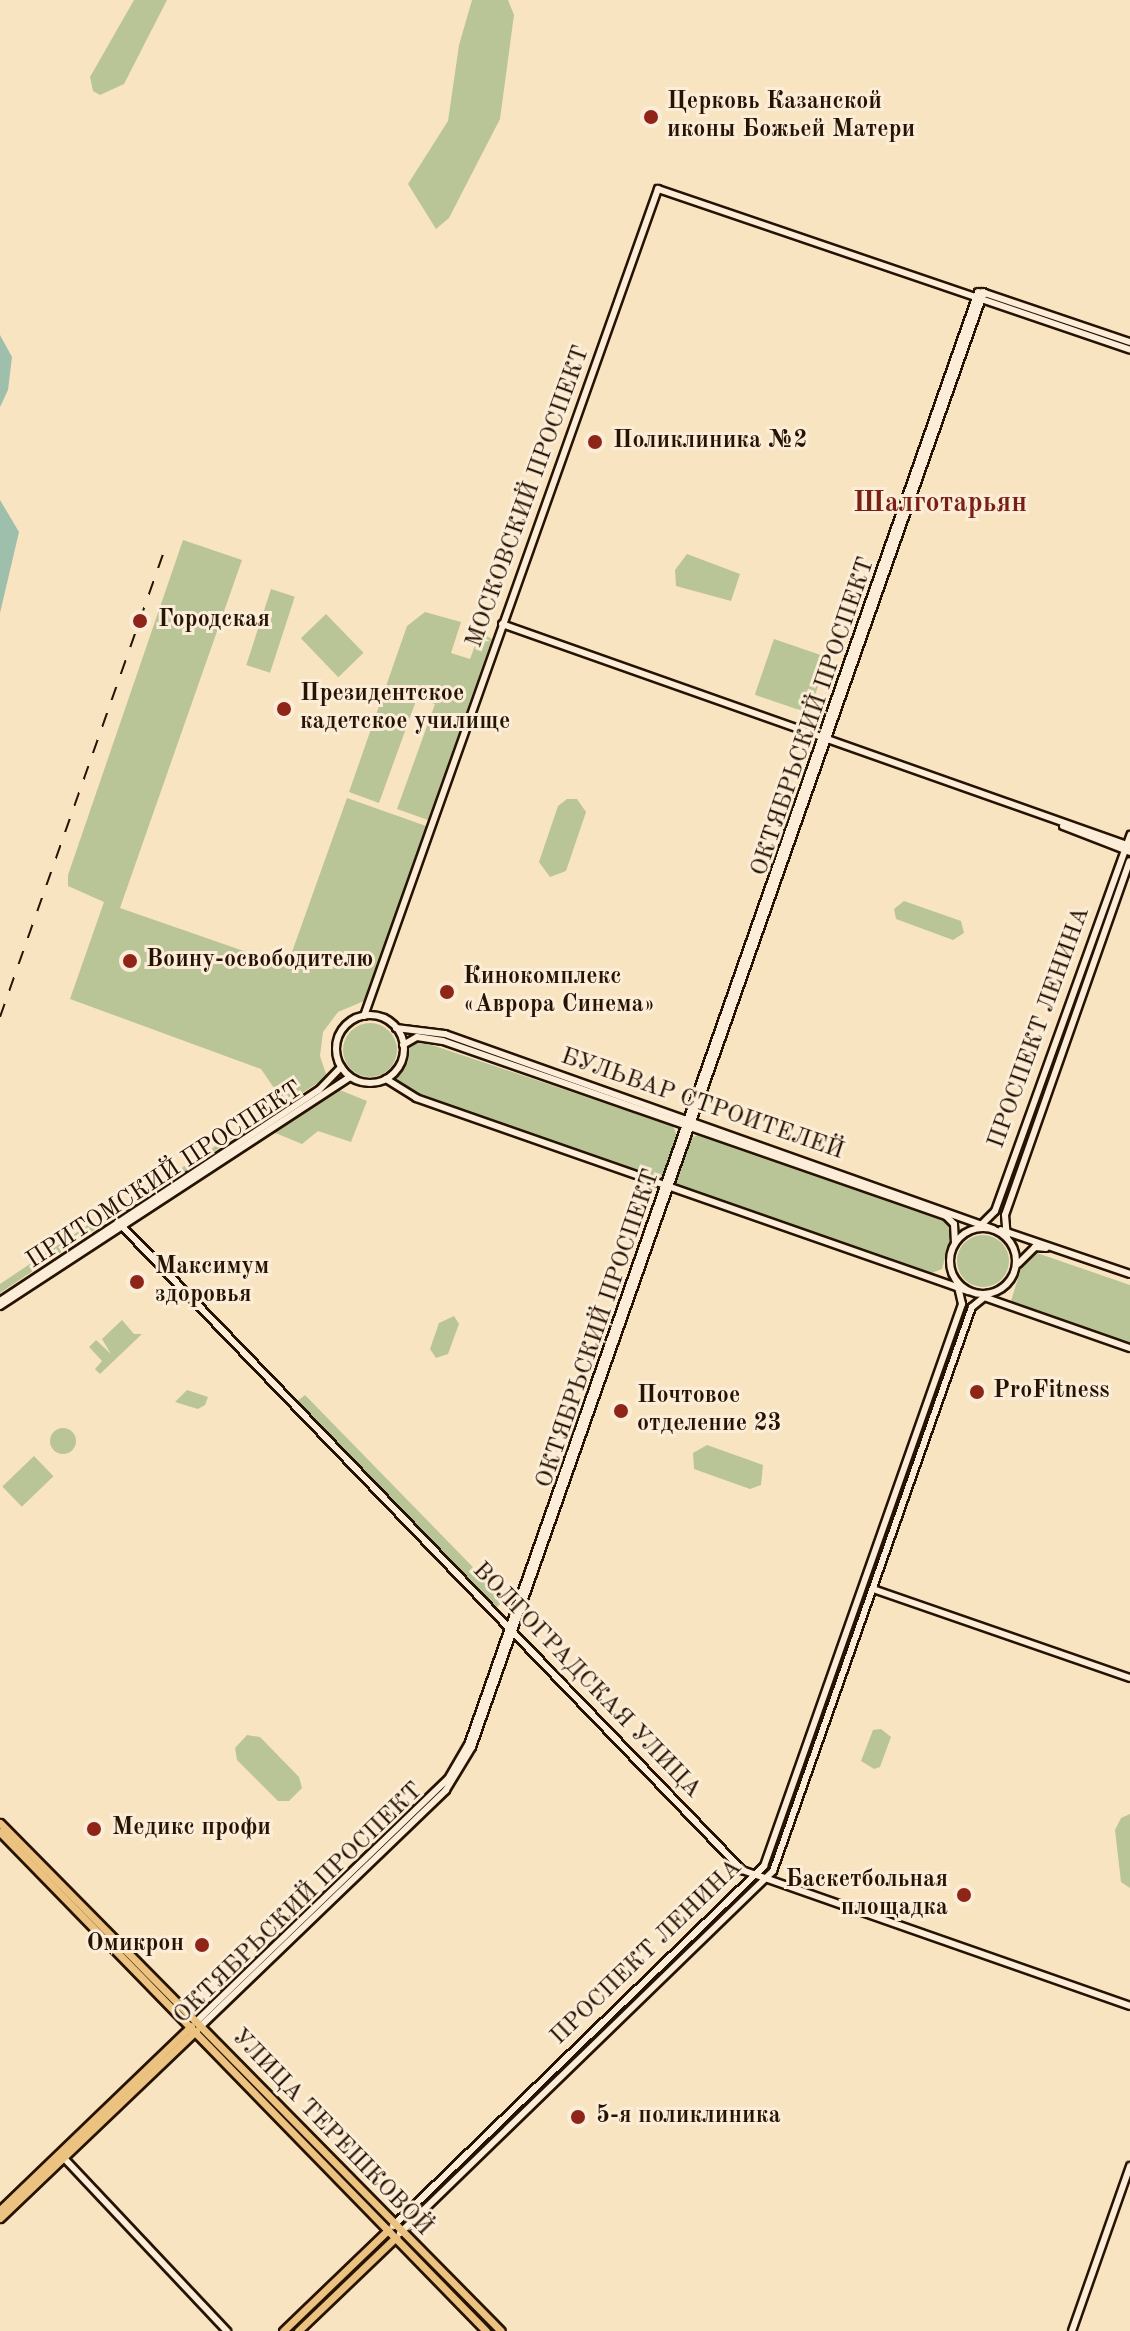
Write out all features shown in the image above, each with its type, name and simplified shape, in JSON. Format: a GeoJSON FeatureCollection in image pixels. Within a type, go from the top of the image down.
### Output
{"type":"FeatureCollection","features":[{"type":"Feature","properties":{"kind":"main road","name":"МОСКОВСКИЙ ПРОСПЕКТ"},"geometry":{"type":"LineString","coordinates":[[364,1016],[373,1000],[502,624],[658,189],[966,292],[980,294]]}},
{"type":"Feature","properties":{"kind":"main road"},"geometry":{"type":"LineString","coordinates":[[980,294],[1130,342]]}},
{"type":"Feature","properties":{"kind":"main road"},"geometry":{"type":"LineString","coordinates":[[980,294],[1130,350]]}},
{"type":"Feature","properties":{"kind":"main road","name":"ОКТЯБРЬСКИЙ ПРОСПЕКТ"},"geometry":{"type":"LineString","coordinates":[[0,2210],[195,2027],[448,1779],[468,1745],[512,1631],[980,294]]}},
{"type":"Feature","properties":{"kind":"main road"},"geometry":{"type":"LineString","coordinates":[[502,624],[1128,848]]}},
{"type":"Feature","properties":{"kind":"main road","name":"ПРОСПЕКТ ЛЕНИНА"},"geometry":{"type":"LineString","coordinates":[[986,1224],[995,1211],[1128,848],[1130,835]]}},
{"type":"Feature","properties":{"kind":"main road","name":"ПРОСПЕКТ ЛЕНИНА"},"geometry":{"type":"LineString","coordinates":[[997,1230],[1130,861]]}},
{"type":"Feature","properties":{"kind":"main road"},"geometry":{"type":"LineString","coordinates":[[373,1000],[381,1017],[396,1028],[403,1045],[400,1064],[386,1079],[364,1083],[350,1077],[341,1067],[336,1051],[340,1033],[364,1016],[381,1017]]}},
{"type":"Feature","properties":{"kind":"main road","name":"БУЛЬВАР СТРОИТЕЛЕЙ"},"geometry":{"type":"LineString","coordinates":[[396,1028],[445,1034],[946,1216],[954,1224],[955,1243]]}},
{"type":"Feature","properties":{"kind":"main road","name":"БУЛЬВАР СТРОИТЕЛЕЙ"},"geometry":{"type":"LineString","coordinates":[[403,1045],[413,1037],[433,1038],[690,1122],[1130,1276]]}},
{"type":"Feature","properties":{"kind":"main road","name":"ПРИТОМСКИЙ ПРОСПЕКТ"},"geometry":{"type":"LineString","coordinates":[[120,1225],[319,1090],[341,1067]]}},
{"type":"Feature","properties":{"kind":"main road","name":"ПРИТОМСКИЙ ПРОСПЕКТ"},"geometry":{"type":"LineString","coordinates":[[0,1304],[350,1077]]}},
{"type":"Feature","properties":{"kind":"main road"},"geometry":{"type":"LineString","coordinates":[[386,1079],[416,1098],[1130,1348]]}},
{"type":"Feature","properties":{"kind":"main road"},"geometry":{"type":"LineString","coordinates":[[962,1287],[950,1263],[955,1243],[986,1224]]}},
{"type":"Feature","properties":{"kind":"main road","name":"ВОЛГОГРАДСКАЯ УЛИЦА"},"geometry":{"type":"LineString","coordinates":[[120,1225],[680,1801],[732,1861],[765,1882],[1130,2006]]}},
{"type":"Feature","properties":{"kind":"main road"},"geometry":{"type":"LineString","coordinates":[[978,1228],[997,1230],[1007,1238],[1016,1267],[1008,1283],[983,1295]]}},
{"type":"Feature","properties":{"kind":"main road","name":"БУЛЬВАР СТРОИТЕЛЕЙ"},"geometry":{"type":"LineString","coordinates":[[1016,1267],[1030,1249],[1042,1246],[1130,1276]]}},
{"type":"Feature","properties":{"kind":"main road","name":"ПРОСПЕКТ ЛЕНИНА"},"geometry":{"type":"LineString","coordinates":[[283,2331],[755,1877],[767,1860],[962,1304],[962,1287]]}},
{"type":"Feature","properties":{"kind":"main road","name":"ПРОСПЕКТ ЛЕНИНА"},"geometry":{"type":"LineString","coordinates":[[298,2331],[765,1882],[779,1858],[972,1307],[983,1295]]}},
{"type":"Feature","properties":{"kind":"main road"},"geometry":{"type":"LineString","coordinates":[[863,1586],[1130,1678]]}},
{"type":"Feature","properties":{"kind":"main road","name":"УЛИЦА ТЕРЕШКОВОЙ"},"geometry":{"type":"LineString","coordinates":[[0,1823],[393,2240],[486,2331]]}},
{"type":"Feature","properties":{"kind":"main road","name":"УЛИЦА ТЕРЕШКОВОЙ"},"geometry":{"type":"LineString","coordinates":[[0,1832],[501,2331]]}},
{"type":"Feature","properties":{"kind":"main road"},"geometry":{"type":"LineString","coordinates":[[516,2122],[522,2101]]}},
{"type":"Feature","properties":{"kind":"main road"},"geometry":{"type":"LineString","coordinates":[[61,2155],[227,2331]]}},
{"type":"Feature","properties":{"kind":"main road","name":"ОКТЯБРЬСКИЙ ПРОСПЕКТ"},"geometry":{"type":"LineString","coordinates":[[0,2218],[61,2155]]}},
{"type":"Feature","properties":{"kind":"main road"},"geometry":{"type":"LineString","coordinates":[[1072,2331],[1130,2166]]}},
{"type":"Feature","properties":{"kind":"shaded area"},"geometry":{"type":"Polygon","coordinates":[[[134,0],[167,0],[124,84],[100,95],[93,91],[90,77],[134,0]]]}},
{"type":"Feature","properties":{"kind":"shaded area"},"geometry":{"type":"Polygon","coordinates":[[[472,0],[508,0],[514,15],[500,119],[449,218],[436,229],[408,184],[448,121],[459,45],[472,0]]]}},
{"type":"Feature","properties":{"kind":"shaded area"},"geometry":{"type":"Polygon","coordinates":[[[0,335],[12,357],[8,390],[0,407],[0,335]]]}},
{"type":"Feature","properties":{"kind":"shaded area"},"geometry":{"type":"Polygon","coordinates":[[[0,500],[19,532],[0,613],[0,500]]]}},
{"type":"Feature","properties":{"kind":"shaded area"},"geometry":{"type":"Polygon","coordinates":[[[183,540],[242,560],[120,908],[287,966],[347,798],[426,826],[364,1001],[338,1012],[323,1032],[320,1056],[327,1077],[285,1104],[261,1069],[70,999],[104,902],[68,886],[68,875],[183,540]]]}},
{"type":"Feature","properties":{"kind":"shaded area"},"geometry":{"type":"Polygon","coordinates":[[[687,554],[740,574],[731,601],[676,586],[675,570],[687,554]]]}},
{"type":"Feature","properties":{"kind":"shaded area"},"geometry":{"type":"Polygon","coordinates":[[[271,589],[295,597],[270,673],[246,665],[271,589]]]}},
{"type":"Feature","properties":{"kind":"shaded area"},"geometry":{"type":"Polygon","coordinates":[[[425,612],[461,622],[451,653],[470,659],[480,632],[492,639],[428,820],[397,809],[435,704],[417,698],[379,803],[349,792],[407,626],[425,612]]]}},
{"type":"Feature","properties":{"kind":"shaded area"},"geometry":{"type":"Polygon","coordinates":[[[326,614],[364,653],[338,677],[301,638],[326,614]]]}},
{"type":"Feature","properties":{"kind":"shaded area"},"geometry":{"type":"Polygon","coordinates":[[[774,639],[828,658],[809,713],[755,695],[774,639]]]}},
{"type":"Feature","properties":{"kind":"shaded area"},"geometry":{"type":"Polygon","coordinates":[[[567,799],[577,799],[586,812],[566,871],[550,877],[539,862],[558,806],[567,799]]]}},
{"type":"Feature","properties":{"kind":"shaded area"},"geometry":{"type":"Polygon","coordinates":[[[904,901],[961,921],[964,933],[953,940],[896,919],[894,909],[904,901]]]}},
{"type":"Feature","properties":{"kind":"shaded area"},"geometry":{"type":"Polygon","coordinates":[[[370,1023],[389,1031],[397,1050],[389,1069],[370,1077],[351,1069],[343,1050],[351,1031],[370,1023]]]}},
{"type":"Feature","properties":{"kind":"shaded area"},"geometry":{"type":"Polygon","coordinates":[[[417,1040],[673,1126],[677,1136],[663,1176],[656,1178],[416,1094],[395,1079],[408,1046],[417,1040]]]}},
{"type":"Feature","properties":{"kind":"shaded area"},"geometry":{"type":"Polygon","coordinates":[[[335,1088],[367,1101],[351,1142],[318,1131],[302,1144],[273,1132],[335,1088]]]}},
{"type":"Feature","properties":{"kind":"shaded area"},"geometry":{"type":"Polygon","coordinates":[[[271,1110],[197,1164],[132,1205],[129,1202],[271,1110]]]}},
{"type":"Feature","properties":{"kind":"shaded area"},"geometry":{"type":"Polygon","coordinates":[[[700,1134],[945,1219],[952,1233],[942,1269],[929,1274],[678,1187],[675,1180],[689,1139],[700,1134]]]}},
{"type":"Feature","properties":{"kind":"shaded area"},"geometry":{"type":"Polygon","coordinates":[[[91,1223],[97,1224],[94,1230],[0,1293],[0,1284],[91,1223]]]}},
{"type":"Feature","properties":{"kind":"shaded area"},"geometry":{"type":"Polygon","coordinates":[[[983,1235],[1002,1242],[1009,1261],[1002,1280],[983,1287],[964,1280],[957,1261],[964,1242],[983,1235]]]}},
{"type":"Feature","properties":{"kind":"shaded area"},"geometry":{"type":"Polygon","coordinates":[[[1034,1252],[1130,1285],[1130,1345],[1011,1301],[1023,1262],[1034,1252]]]}},
{"type":"Feature","properties":{"kind":"shaded area"},"geometry":{"type":"Polygon","coordinates":[[[454,1316],[459,1324],[448,1354],[436,1358],[430,1349],[439,1323],[454,1316]]]}},
{"type":"Feature","properties":{"kind":"shaded area"},"geometry":{"type":"Polygon","coordinates":[[[122,1320],[134,1334],[142,1334],[100,1374],[95,1369],[102,1361],[89,1347],[96,1340],[111,1354],[102,1339],[122,1320]]]}},
{"type":"Feature","properties":{"kind":"shaded area"},"geometry":{"type":"Polygon","coordinates":[[[187,1390],[208,1397],[205,1405],[198,1409],[175,1402],[187,1390]]]}},
{"type":"Feature","properties":{"kind":"shaded area"},"geometry":{"type":"Polygon","coordinates":[[[305,1395],[504,1599],[495,1610],[291,1406],[305,1395]]]}},
{"type":"Feature","properties":{"kind":"shaded area"},"geometry":{"type":"Polygon","coordinates":[[[63,1428],[72,1432],[76,1441],[72,1450],[63,1454],[54,1450],[50,1441],[54,1432],[63,1428]]]}},
{"type":"Feature","properties":{"kind":"shaded area"},"geometry":{"type":"Polygon","coordinates":[[[707,1445],[763,1465],[761,1485],[750,1489],[694,1469],[693,1453],[707,1445]]]}},
{"type":"Feature","properties":{"kind":"shaded area"},"geometry":{"type":"Polygon","coordinates":[[[34,1456],[53,1476],[22,1507],[2,1487],[34,1456]]]}},
{"type":"Feature","properties":{"kind":"shaded area"},"geometry":{"type":"Polygon","coordinates":[[[881,1729],[891,1737],[880,1767],[874,1769],[861,1761],[873,1730],[881,1729]]]}},
{"type":"Feature","properties":{"kind":"shaded area"},"geometry":{"type":"Polygon","coordinates":[[[247,1735],[260,1737],[299,1777],[302,1788],[289,1801],[278,1801],[237,1760],[235,1748],[247,1735]]]}},
{"type":"Feature","properties":{"kind":"shaded area"},"geometry":{"type":"Polygon","coordinates":[[[1130,1814],[1130,1888],[1121,1882],[1115,1830],[1121,1818],[1130,1814]]]}},
{"type":"Feature","properties":{"kind":"railway"},"geometry":{"type":"LineString","coordinates":[[0,1017],[164,551]]}},
{"type":"Feature","properties":{"kind":"place","name":"Церковь Казанской иконы Божьей Матери"},"geometry":{"type":"Point","coordinates":[651,117]}},
{"type":"Feature","properties":{"kind":"place","name":"Поликлиника №2"},"geometry":{"type":"Point","coordinates":[595,442]}},
{"type":"Feature","properties":{"kind":"place","name":"Городская"},"geometry":{"type":"Point","coordinates":[140,621]}},
{"type":"Feature","properties":{"kind":"place","name":"Президентское кадетское училище"},"geometry":{"type":"Point","coordinates":[284,709]}},
{"type":"Feature","properties":{"kind":"place","name":"Воину-освободителю"},"geometry":{"type":"Point","coordinates":[130,961]}},
{"type":"Feature","properties":{"kind":"place","name":"Кинокомплекс «Аврора Синема»"},"geometry":{"type":"Point","coordinates":[447,992]}},
{"type":"Feature","properties":{"kind":"place","name":"Максимум здоровья"},"geometry":{"type":"Point","coordinates":[137,1282]}},
{"type":"Feature","properties":{"kind":"place","name":"ProFitness"},"geometry":{"type":"Point","coordinates":[977,1392]}},
{"type":"Feature","properties":{"kind":"place","name":"Почтовое отделение 23"},"geometry":{"type":"Point","coordinates":[621,1411]}},
{"type":"Feature","properties":{"kind":"place","name":"Медикс профи"},"geometry":{"type":"Point","coordinates":[94,1829]}},
{"type":"Feature","properties":{"kind":"place","name":"Баскетбольная площадка"},"geometry":{"type":"Point","coordinates":[964,1895]}},
{"type":"Feature","properties":{"kind":"place","name":"Омикрон"},"geometry":{"type":"Point","coordinates":[202,1945]}},
{"type":"Feature","properties":{"kind":"place","name":"5-я поликлиника"},"geometry":{"type":"Point","coordinates":[578,2117]}},
{"type":"Feature","properties":{"kind":"district","name":"Шалготарьян"},"geometry":{"type":"Point","coordinates":[940,504]}}]}
